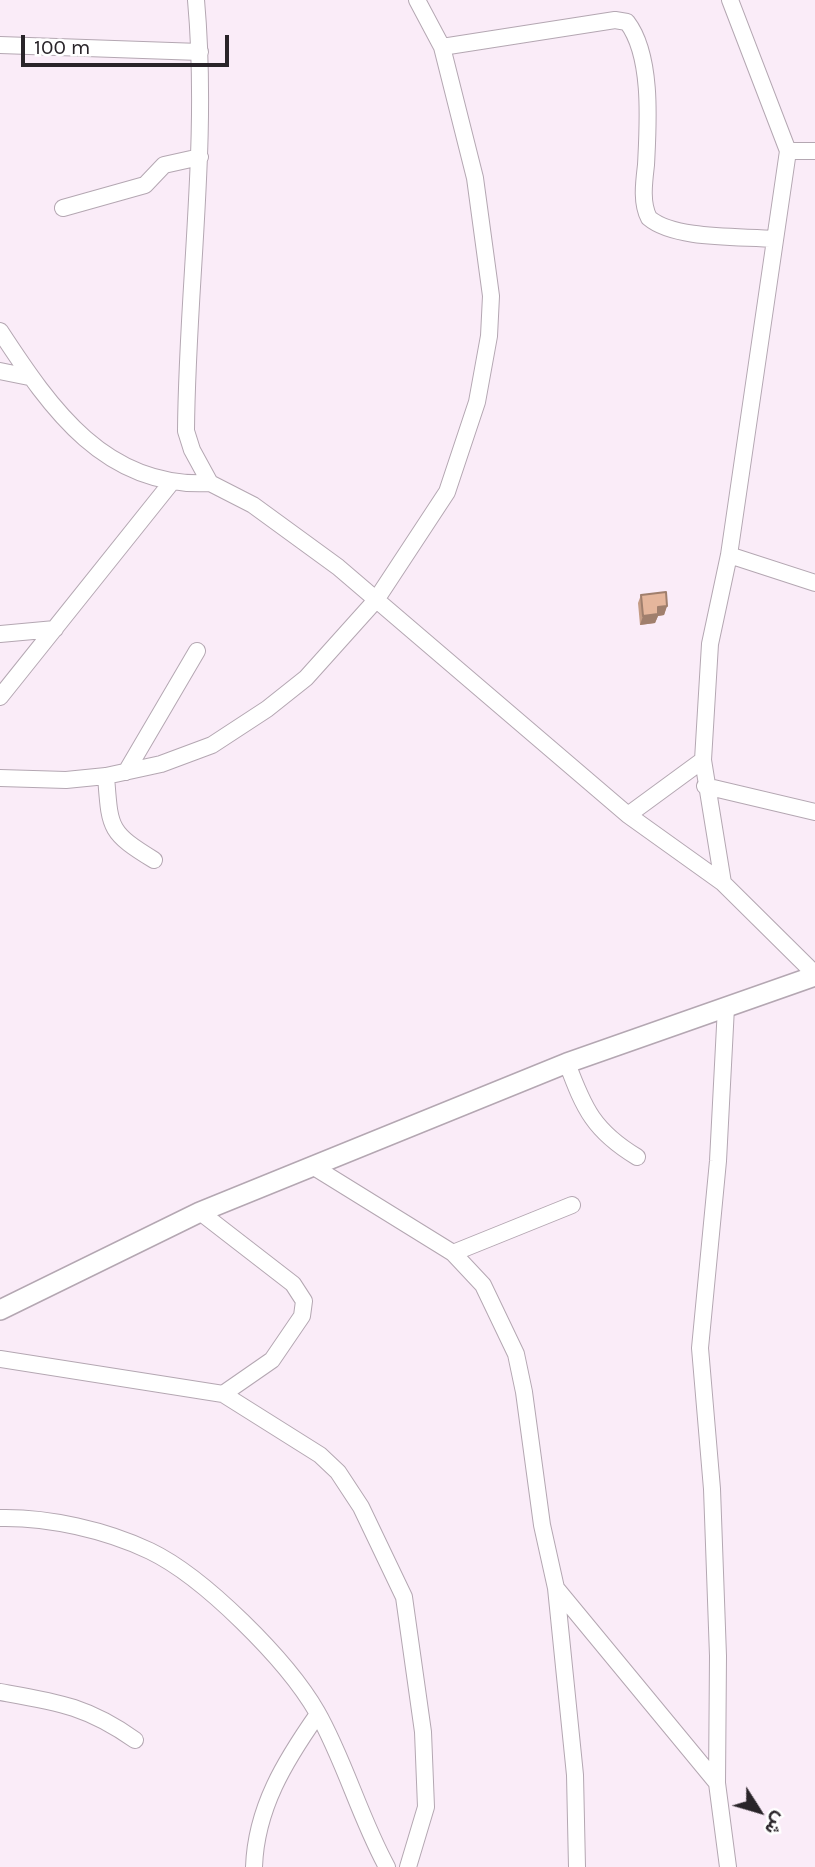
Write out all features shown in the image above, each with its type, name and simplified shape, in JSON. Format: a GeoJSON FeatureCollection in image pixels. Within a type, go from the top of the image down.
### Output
{"type":"FeatureCollection","features":[{"type":"Feature","properties":{"kind":"main road"},"geometry":{"type":"LineString","coordinates":[[0,1310],[200,1212],[567,1063],[815,974]]}},
{"type":"Feature","properties":{"kind":"street"},"geometry":{"type":"LineString","coordinates":[[196,0],[200,52],[200,158],[186,431],[192,450],[210,482]]}},
{"type":"Feature","properties":{"kind":"street"},"geometry":{"type":"LineString","coordinates":[[0,778],[66,780],[126,772],[193,754],[267,709],[306,678],[376,600],[447,492],[477,402],[489,336],[490,283],[477,191],[442,47],[417,0]]}},
{"type":"Feature","properties":{"kind":"street"},"geometry":{"type":"LineString","coordinates":[[723,883],[705,786],[703,760],[710,644],[729,555],[788,151],[730,0]]}},
{"type":"Feature","properties":{"kind":"street"},"geometry":{"type":"LineString","coordinates":[[442,47],[615,20],[627,22],[639,51],[646,84],[648,119],[644,200],[649,218],[664,228],[684,232],[775,239]]}},
{"type":"Feature","properties":{"kind":"street"},"geometry":{"type":"LineString","coordinates":[[0,45],[200,52]]}},
{"type":"Feature","properties":{"kind":"street"},"geometry":{"type":"LineString","coordinates":[[788,151],[815,151]]}},
{"type":"Feature","properties":{"kind":"street"},"geometry":{"type":"LineString","coordinates":[[63,208],[145,185],[164,165],[200,158]]}},
{"type":"Feature","properties":{"kind":"street"},"geometry":{"type":"LineString","coordinates":[[0,331],[29,377],[70,425],[118,463],[171,483],[210,482],[253,505],[293,534],[376,600],[628,815],[723,883],[815,974]]}},
{"type":"Feature","properties":{"kind":"street"},"geometry":{"type":"LineString","coordinates":[[0,371],[29,377]]}},
{"type":"Feature","properties":{"kind":"street"},"geometry":{"type":"LineString","coordinates":[[0,697],[171,483]]}},
{"type":"Feature","properties":{"kind":"street"},"geometry":{"type":"LineString","coordinates":[[729,555],[815,583]]}},
{"type":"Feature","properties":{"kind":"street"},"geometry":{"type":"LineString","coordinates":[[0,634],[55,629]]}},
{"type":"Feature","properties":{"kind":"street"},"geometry":{"type":"LineString","coordinates":[[126,772],[197,651]]}},
{"type":"Feature","properties":{"kind":"street"},"geometry":{"type":"LineString","coordinates":[[628,815],[703,760]]}},
{"type":"Feature","properties":{"kind":"street"},"geometry":{"type":"LineString","coordinates":[[106,776],[113,829],[121,840],[153,860]]}},
{"type":"Feature","properties":{"kind":"street"},"geometry":{"type":"LineString","coordinates":[[705,786],[815,812]]}},
{"type":"Feature","properties":{"kind":"street"},"geometry":{"type":"LineString","coordinates":[[726,1007],[718,1161],[700,1348],[712,1489],[718,1656],[717,1783],[728,1867]]}},
{"type":"Feature","properties":{"kind":"street"},"geometry":{"type":"LineString","coordinates":[[567,1063],[593,1121],[613,1143],[638,1157]]}},
{"type":"Feature","properties":{"kind":"street"},"geometry":{"type":"LineString","coordinates":[[314,1167],[453,1253],[483,1285],[516,1354],[524,1392],[542,1525],[556,1588],[575,1776],[578,1867]]}},
{"type":"Feature","properties":{"kind":"street"},"geometry":{"type":"LineString","coordinates":[[453,1253],[572,1205]]}},
{"type":"Feature","properties":{"kind":"street"},"geometry":{"type":"LineString","coordinates":[[200,1212],[293,1284],[304,1301],[302,1316],[271,1360],[223,1394]]}},
{"type":"Feature","properties":{"kind":"street"},"geometry":{"type":"LineString","coordinates":[[0,1359],[223,1394],[320,1455],[338,1472],[361,1507],[400,1584],[425,1755],[425,1818],[408,1867]]}},
{"type":"Feature","properties":{"kind":"street"},"geometry":{"type":"LineString","coordinates":[[0,1518],[82,1529],[136,1545],[159,1556],[247,1628],[286,1671],[318,1714],[387,1867]]}},
{"type":"Feature","properties":{"kind":"street"},"geometry":{"type":"LineString","coordinates":[[556,1588],[717,1783]]}},
{"type":"Feature","properties":{"kind":"street"},"geometry":{"type":"LineString","coordinates":[[0,1692],[79,1707],[110,1722],[135,1740]]}},
{"type":"Feature","properties":{"kind":"street"},"geometry":{"type":"LineString","coordinates":[[254,1867],[257,1842],[279,1771],[318,1714]]}},
{"type":"Feature","properties":{"kind":"building"},"geometry":{"type":"Polygon","coordinates":[[[666,592],[667,606],[658,607],[658,614],[643,616],[641,595],[666,592]]]}}]}
